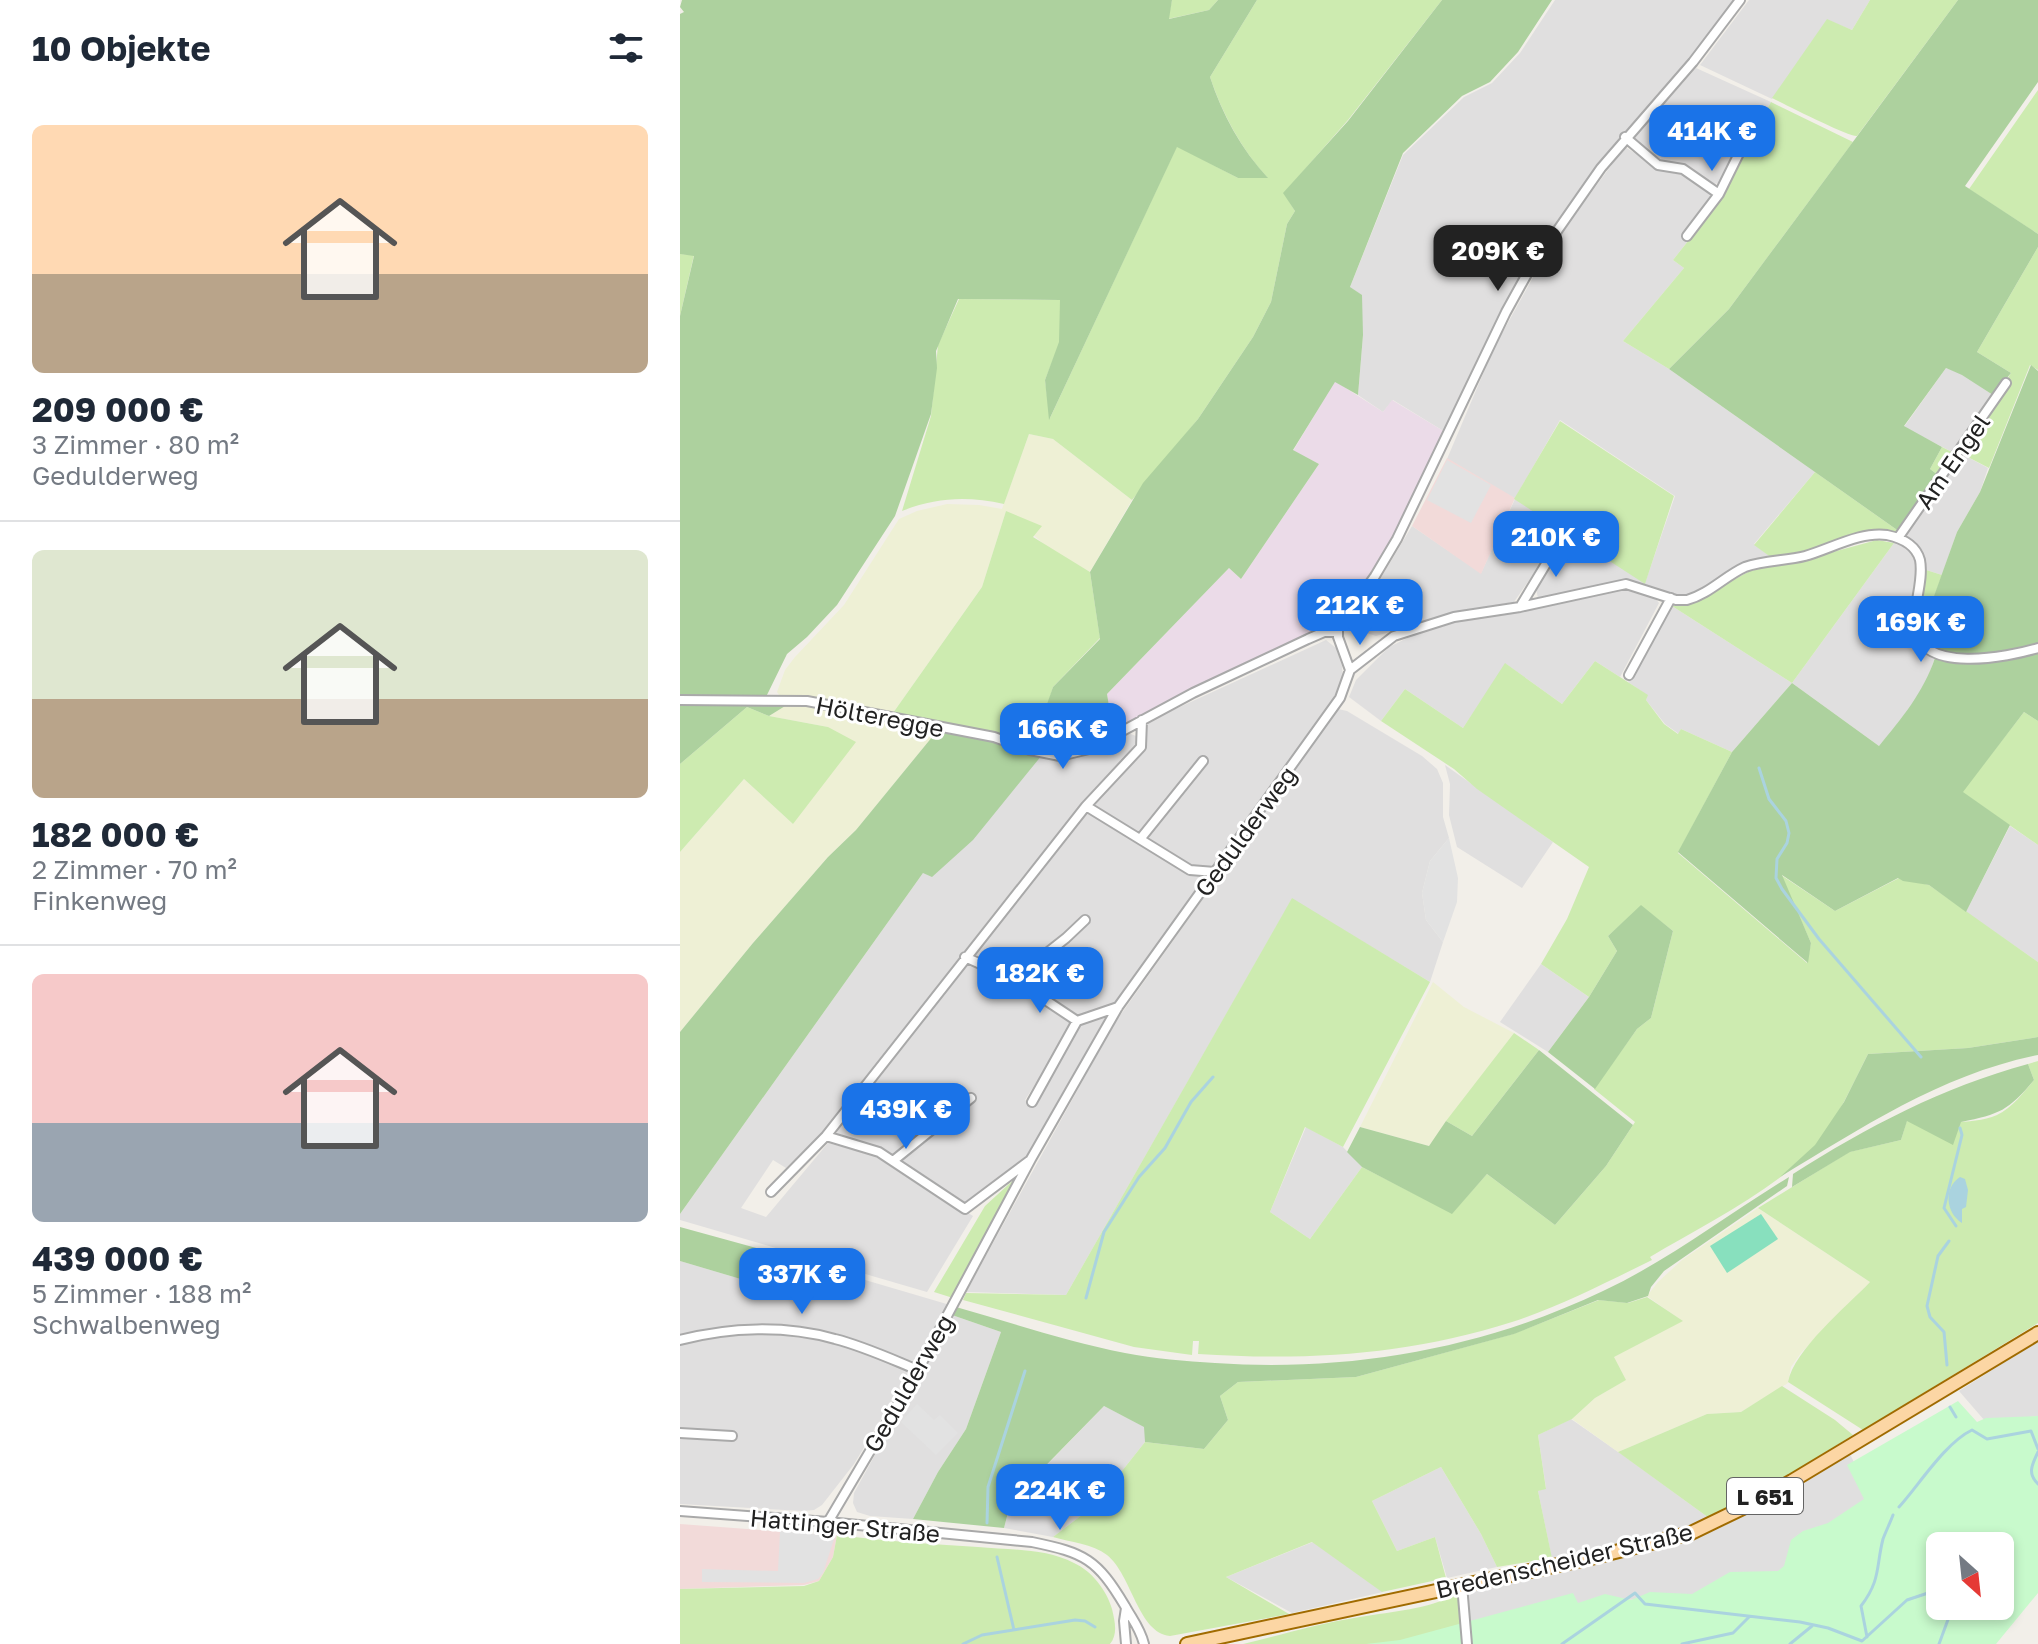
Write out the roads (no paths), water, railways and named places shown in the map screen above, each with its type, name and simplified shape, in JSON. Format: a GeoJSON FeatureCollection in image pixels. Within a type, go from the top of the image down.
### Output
{"type":"FeatureCollection","features":[{"type":"Feature","properties":{"kind":"main road","name":"Bredenscheider Straße"},"geometry":{"type":"LineString","coordinates":[[1187,1644],[1691,1533],[1718,1522],[1792,1481],[2038,1333]]}},
{"type":"Feature","properties":{"kind":"street"},"geometry":{"type":"LineString","coordinates":[[1740,0],[1685,72],[1625,137],[1527,274],[1397,539],[1375,576],[1341,621],[1337,632],[1350,670],[1394,636],[1454,617],[1520,607],[1626,584],[1681,601],[1693,599],[1752,565],[1802,556],[1879,535],[1898,538],[1910,545],[1920,559],[1915,626],[1919,639],[1928,650],[1942,657],[1983,659],[2038,648]]}},
{"type":"Feature","properties":{"kind":"street"},"geometry":{"type":"LineString","coordinates":[[1687,236],[1719,194],[1755,121]]}},
{"type":"Feature","properties":{"kind":"street"},"geometry":{"type":"LineString","coordinates":[[1625,137],[1658,165],[1683,169],[1719,194]]}},
{"type":"Feature","properties":{"kind":"street","name":"Am Engel"},"geometry":{"type":"LineString","coordinates":[[1898,538],[2006,383]]}},
{"type":"Feature","properties":{"kind":"street"},"geometry":{"type":"LineString","coordinates":[[1520,607],[1564,534]]}},
{"type":"Feature","properties":{"kind":"street"},"geometry":{"type":"LineString","coordinates":[[1629,675],[1671,598]]}},
{"type":"Feature","properties":{"kind":"street","name":"Hölteregge"},"geometry":{"type":"LineString","coordinates":[[680,700],[807,701],[994,737],[1030,750],[1060,756],[1089,749],[1308,639],[1324,632],[1337,632]]}},
{"type":"Feature","properties":{"kind":"street","name":"Gedulderweg"},"geometry":{"type":"LineString","coordinates":[[828,1522],[918,1370],[1031,1159],[1118,1007],[1340,698],[1350,670]]}},
{"type":"Feature","properties":{"kind":"street"},"geometry":{"type":"LineString","coordinates":[[771,1192],[826,1136],[1086,806],[1141,747],[1142,720]]}},
{"type":"Feature","properties":{"kind":"street"},"geometry":{"type":"LineString","coordinates":[[1141,838],[1203,761]]}},
{"type":"Feature","properties":{"kind":"street"},"geometry":{"type":"LineString","coordinates":[[1086,806],[1190,870],[1215,872]]}},
{"type":"Feature","properties":{"kind":"street"},"geometry":{"type":"LineString","coordinates":[[1014,979],[1085,920]]}},
{"type":"Feature","properties":{"kind":"street"},"geometry":{"type":"LineString","coordinates":[[965,957],[1014,979],[1077,1021]]}},
{"type":"Feature","properties":{"kind":"street"},"geometry":{"type":"LineString","coordinates":[[1032,1102],[1077,1021],[1118,1007]]}},
{"type":"Feature","properties":{"kind":"street"},"geometry":{"type":"LineString","coordinates":[[893,1161],[971,1098]]}},
{"type":"Feature","properties":{"kind":"street"},"geometry":{"type":"LineString","coordinates":[[826,1136],[879,1152],[965,1209],[1031,1159]]}},
{"type":"Feature","properties":{"kind":"street"},"geometry":{"type":"LineString","coordinates":[[680,1340],[702,1334],[787,1329],[838,1339],[918,1370]]}},
{"type":"Feature","properties":{"kind":"street"},"geometry":{"type":"LineString","coordinates":[[680,1433],[732,1436]]}},
{"type":"Feature","properties":{"kind":"street","name":"Hattinger Straße"},"geometry":{"type":"LineString","coordinates":[[680,1511],[828,1522],[1032,1542],[1061,1548],[1099,1568],[1135,1618],[1144,1644]]}},
{"type":"Feature","properties":{"kind":"street"},"geometry":{"type":"LineString","coordinates":[[1462,1585],[1467,1644]]}},
{"type":"Feature","properties":{"kind":"street"},"geometry":{"type":"LineString","coordinates":[[1126,1608],[1126,1644]]}},
{"type":"Feature","properties":{"kind":"water"},"geometry":{"type":"Polygon","coordinates":[[[1960,1177],[1965,1179],[1968,1190],[1966,1207],[1962,1209],[1962,1223],[1953,1213],[1949,1200],[1951,1187],[1960,1177]]]}},
{"type":"Feature","properties":{"kind":"waterway"},"geometry":{"type":"LineString","coordinates":[[1759,768],[1769,799],[1786,821],[1789,833],[1777,859],[1776,878],[1782,889],[1819,939],[1921,1057]]}},
{"type":"Feature","properties":{"kind":"waterway"},"geometry":{"type":"LineString","coordinates":[[1086,1298],[1104,1232],[1139,1177],[1165,1148],[1191,1102],[1213,1077]]}},
{"type":"Feature","properties":{"kind":"waterway"},"geometry":{"type":"LineString","coordinates":[[1956,1226],[1944,1208],[1962,1135],[1960,1128]]}},
{"type":"Feature","properties":{"kind":"waterway"},"geometry":{"type":"LineString","coordinates":[[1947,1365],[1944,1332],[1930,1317],[1927,1306],[1938,1256],[1949,1241]]}},
{"type":"Feature","properties":{"kind":"waterway"},"geometry":{"type":"LineString","coordinates":[[987,1523],[988,1487],[1025,1371]]}},
{"type":"Feature","properties":{"kind":"waterway"},"geometry":{"type":"LineString","coordinates":[[1950,1407],[1956,1417]]}},
{"type":"Feature","properties":{"kind":"waterway"},"geometry":{"type":"LineString","coordinates":[[1899,1507],[1942,1454],[1972,1430],[1987,1439],[2031,1431],[2038,1449]]}},
{"type":"Feature","properties":{"kind":"waterway"},"geometry":{"type":"LineString","coordinates":[[2038,1452],[2032,1465],[2038,1484]]}},
{"type":"Feature","properties":{"kind":"waterway"},"geometry":{"type":"LineString","coordinates":[[1867,1637],[1861,1606],[1875,1580],[1883,1539],[1893,1515]]}},
{"type":"Feature","properties":{"kind":"waterway"},"geometry":{"type":"LineString","coordinates":[[997,1557],[1014,1630]]}},
{"type":"Feature","properties":{"kind":"waterway"},"geometry":{"type":"LineString","coordinates":[[1562,1644],[1635,1593],[1645,1604],[1800,1622],[1828,1628],[1862,1641],[1907,1600],[1926,1594]]}},
{"type":"Feature","properties":{"kind":"waterway"},"geometry":{"type":"LineString","coordinates":[[1682,1644],[1733,1633],[1749,1617]]}},
{"type":"Feature","properties":{"kind":"waterway"},"geometry":{"type":"LineString","coordinates":[[963,1644],[982,1635],[1075,1620],[1095,1627]]}},
{"type":"Feature","properties":{"kind":"waterway"},"geometry":{"type":"LineString","coordinates":[[1939,1644],[1948,1620]]}},
{"type":"Feature","properties":{"kind":"waterway"},"geometry":{"type":"LineString","coordinates":[[1790,1644],[1812,1626]]}}]}
